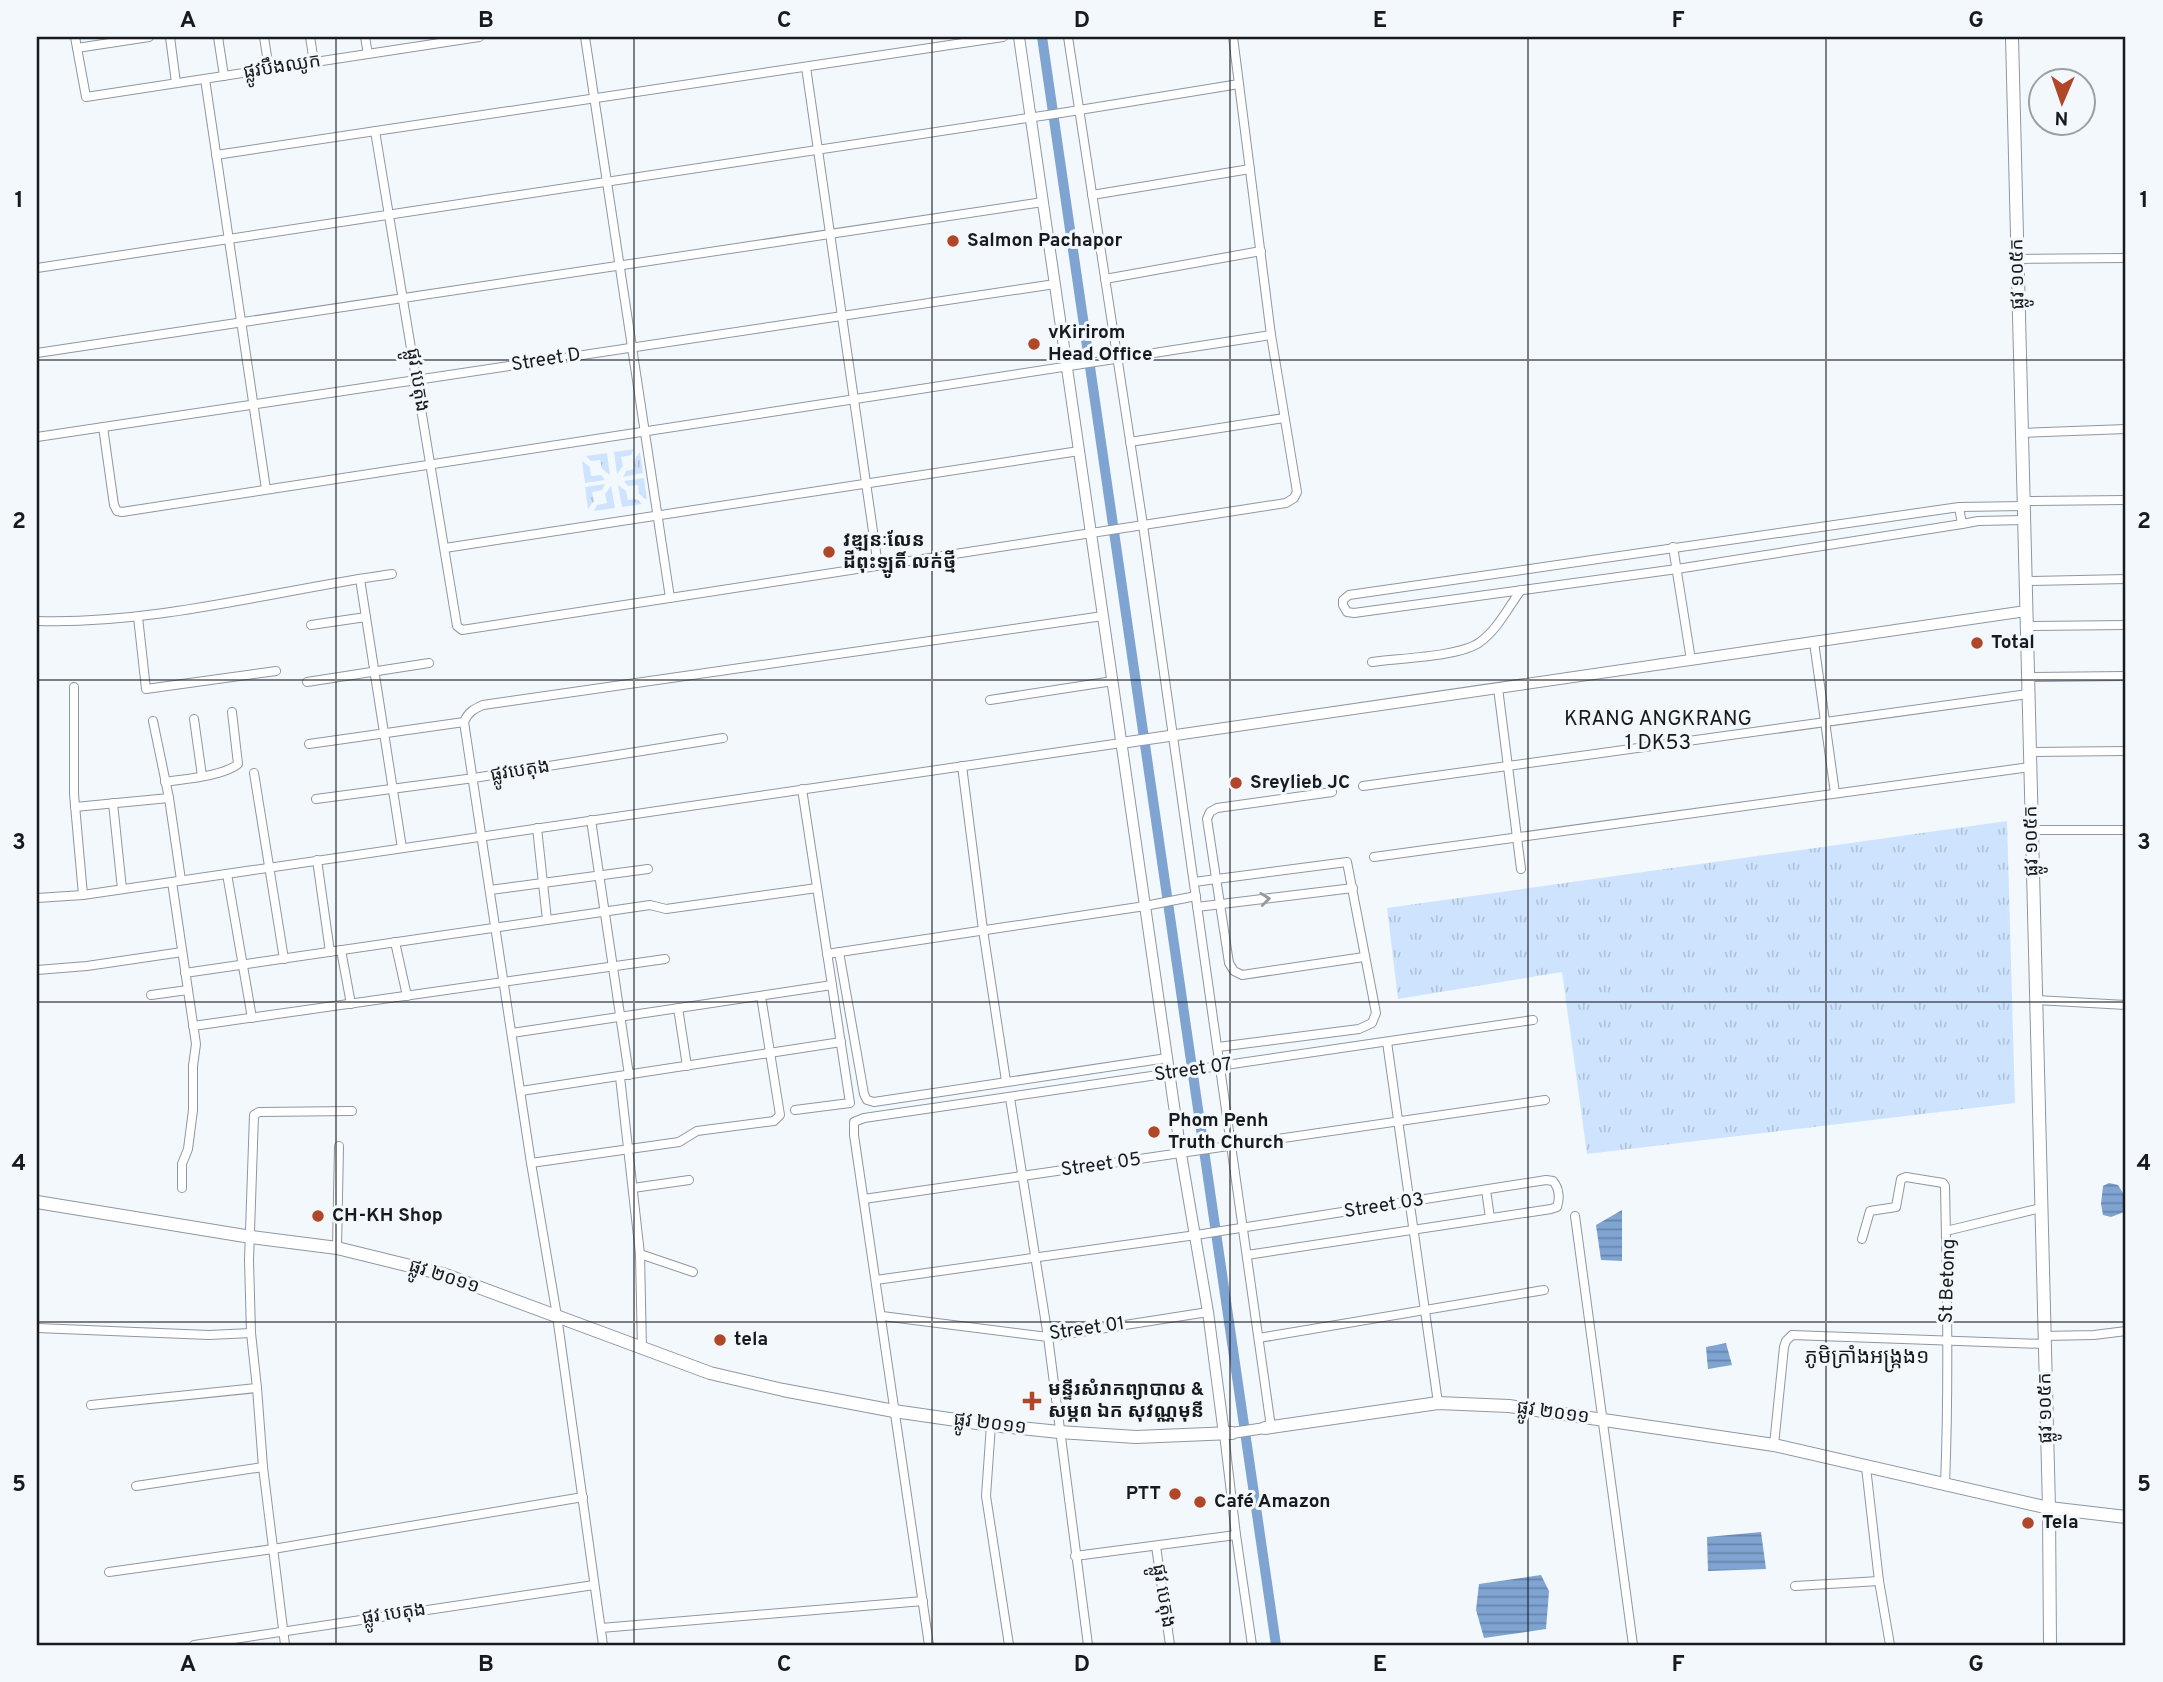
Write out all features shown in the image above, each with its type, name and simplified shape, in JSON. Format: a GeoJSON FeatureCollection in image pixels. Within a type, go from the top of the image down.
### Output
{"type":"FeatureCollection","features":[{"type":"Feature","properties":{"kind":"main road","name":"ផ្លូវ ១០៥ក"},"geometry":{"type":"LineString","coordinates":[[2012,37],[2049,1508],[2050,1645]]}},
{"type":"Feature","properties":{"kind":"main road","name":"ផ្លូវ ២០១១"},"geometry":{"type":"LineString","coordinates":[[37,1202],[251,1237],[337,1248],[443,1274],[710,1373],[783,1390],[894,1411],[1059,1432],[1136,1437],[1228,1434]]}},
{"type":"Feature","properties":{"kind":"main road","name":"ផ្លូវ ២០១១"},"geometry":{"type":"LineString","coordinates":[[1268,1428],[1438,1403],[1509,1406],[1774,1445],[2049,1508],[2126,1517]]}},
{"type":"Feature","properties":{"kind":"street"},"geometry":{"type":"LineString","coordinates":[[75,37],[77,48],[149,37]]}},
{"type":"Feature","properties":{"kind":"street"},"geometry":{"type":"LineString","coordinates":[[170,37],[176,83]]}},
{"type":"Feature","properties":{"kind":"street"},"geometry":{"type":"LineString","coordinates":[[218,37],[224,76]]}},
{"type":"Feature","properties":{"kind":"street"},"geometry":{"type":"LineString","coordinates":[[264,37],[269,69]]}},
{"type":"Feature","properties":{"kind":"street"},"geometry":{"type":"LineString","coordinates":[[310,37],[314,62]]}},
{"type":"Feature","properties":{"kind":"street"},"geometry":{"type":"LineString","coordinates":[[365,37],[368,54]]}},
{"type":"Feature","properties":{"kind":"street"},"geometry":{"type":"LineString","coordinates":[[407,37],[408,48]]}},
{"type":"Feature","properties":{"kind":"street","name":"ផ្លូវបឹងឈូក"},"geometry":{"type":"LineString","coordinates":[[77,48],[86,97],[479,37]]}},
{"type":"Feature","properties":{"kind":"street"},"geometry":{"type":"LineString","coordinates":[[585,37],[670,598],[1286,503],[1294,498],[1297,492],[1271,335],[1233,37]]}},
{"type":"Feature","properties":{"kind":"street"},"geometry":{"type":"LineString","coordinates":[[216,155],[1003,37]]}},
{"type":"Feature","properties":{"kind":"street"},"geometry":{"type":"LineString","coordinates":[[1019,37],[1033,117],[1055,284],[1070,365],[1079,451],[1095,533],[1103,616],[1113,681],[1127,742],[1150,905],[1167,1058],[1173,1073],[1228,1434],[1236,1535],[1252,1645]]}},
{"type":"Feature","properties":{"kind":"street"},"geometry":{"type":"LineString","coordinates":[[1068,37],[1115,359],[1130,442],[1139,526],[1169,736],[1194,882],[1191,897],[1197,907],[1218,1047],[1215,1067],[1247,1255],[1268,1428]]}},
{"type":"Feature","properties":{"kind":"street"},"geometry":{"type":"LineString","coordinates":[[806,66],[878,566]]}},
{"type":"Feature","properties":{"kind":"street"},"geometry":{"type":"LineString","coordinates":[[205,79],[267,489]]}},
{"type":"Feature","properties":{"kind":"street"},"geometry":{"type":"LineString","coordinates":[[37,268],[1240,84]]}},
{"type":"Feature","properties":{"kind":"street","name":"ផ្លូវ បេតុង"},"geometry":{"type":"LineString","coordinates":[[375,131],[459,629],[670,598]]}},
{"type":"Feature","properties":{"kind":"street"},"geometry":{"type":"LineString","coordinates":[[1093,195],[1250,169]]}},
{"type":"Feature","properties":{"kind":"street"},"geometry":{"type":"LineString","coordinates":[[37,353],[1043,202]]}},
{"type":"Feature","properties":{"kind":"street"},"geometry":{"type":"LineString","coordinates":[[1105,279],[1261,251]]}},
{"type":"Feature","properties":{"kind":"street"},"geometry":{"type":"LineString","coordinates":[[2017,259],[2126,258]]}},
{"type":"Feature","properties":{"kind":"street","name":"Street D"},"geometry":{"type":"LineString","coordinates":[[37,436],[1055,284]]}},
{"type":"Feature","properties":{"kind":"street"},"geometry":{"type":"LineString","coordinates":[[103,427],[117,511],[122,512],[1271,335]]}},
{"type":"Feature","properties":{"kind":"street"},"geometry":{"type":"LineString","coordinates":[[1130,442],[1284,418]]}},
{"type":"Feature","properties":{"kind":"street"},"geometry":{"type":"LineString","coordinates":[[2022,433],[2126,429]]}},
{"type":"Feature","properties":{"kind":"street"},"geometry":{"type":"LineString","coordinates":[[444,548],[1079,451]]}},
{"type":"Feature","properties":{"kind":"street"},"geometry":{"type":"LineString","coordinates":[[2024,520],[1978,521],[1677,569],[1354,613],[1347,612],[1343,605],[1343,600],[1349,595],[1959,507],[2126,500]]}},
{"type":"Feature","properties":{"kind":"street"},"geometry":{"type":"LineString","coordinates":[[1959,507],[1962,524]]}},
{"type":"Feature","properties":{"kind":"street"},"geometry":{"type":"LineString","coordinates":[[1673,547],[1691,660]]}},
{"type":"Feature","properties":{"kind":"street"},"geometry":{"type":"LineString","coordinates":[[37,621],[138,617],[392,574]]}},
{"type":"Feature","properties":{"kind":"street"},"geometry":{"type":"LineString","coordinates":[[360,579],[402,848]]}},
{"type":"Feature","properties":{"kind":"street"},"geometry":{"type":"LineString","coordinates":[[2025,581],[2126,579]]}},
{"type":"Feature","properties":{"kind":"street"},"geometry":{"type":"LineString","coordinates":[[1372,662],[1471,647],[1494,629],[1521,590]]}},
{"type":"Feature","properties":{"kind":"street"},"geometry":{"type":"LineString","coordinates":[[37,898],[83,895],[2026,611]]}},
{"type":"Feature","properties":{"kind":"street"},"geometry":{"type":"LineString","coordinates":[[603,1645],[557,1316],[464,722],[467,715],[484,705],[1103,616]]}},
{"type":"Feature","properties":{"kind":"street"},"geometry":{"type":"LineString","coordinates":[[138,617],[146,689],[276,671]]}},
{"type":"Feature","properties":{"kind":"street"},"geometry":{"type":"LineString","coordinates":[[310,625],[366,617]]}},
{"type":"Feature","properties":{"kind":"street"},"geometry":{"type":"LineString","coordinates":[[2027,626],[2126,625]]}},
{"type":"Feature","properties":{"kind":"street"},"geometry":{"type":"LineString","coordinates":[[1814,642],[1835,793]]}},
{"type":"Feature","properties":{"kind":"street"},"geometry":{"type":"LineString","coordinates":[[307,682],[429,663]]}},
{"type":"Feature","properties":{"kind":"street"},"geometry":{"type":"LineString","coordinates":[[2028,677],[2126,676]]}},
{"type":"Feature","properties":{"kind":"street"},"geometry":{"type":"LineString","coordinates":[[990,699],[1113,681]]}},
{"type":"Feature","properties":{"kind":"street"},"geometry":{"type":"LineString","coordinates":[[74,687],[75,807],[83,895]]}},
{"type":"Feature","properties":{"kind":"street"},"geometry":{"type":"LineString","coordinates":[[1498,688],[1521,869]]}},
{"type":"Feature","properties":{"kind":"street"},"geometry":{"type":"LineString","coordinates":[[1363,786],[2028,694]]}},
{"type":"Feature","properties":{"kind":"street"},"geometry":{"type":"LineString","coordinates":[[165,782],[202,776],[234,768],[238,764],[232,712]]}},
{"type":"Feature","properties":{"kind":"street"},"geometry":{"type":"LineString","coordinates":[[194,719],[202,776]]}},
{"type":"Feature","properties":{"kind":"street"},"geometry":{"type":"LineString","coordinates":[[153,721],[169,797],[182,952],[196,1044],[193,1110],[188,1149],[182,1164],[182,1188]]}},
{"type":"Feature","properties":{"kind":"street"},"geometry":{"type":"LineString","coordinates":[[309,744],[464,722]]}},
{"type":"Feature","properties":{"kind":"street","name":"ផ្លូវបេតុង"},"geometry":{"type":"LineString","coordinates":[[316,799],[474,778],[723,738]]}},
{"type":"Feature","properties":{"kind":"street"},"geometry":{"type":"LineString","coordinates":[[2030,752],[2126,751]]}},
{"type":"Feature","properties":{"kind":"street"},"geometry":{"type":"LineString","coordinates":[[962,766],[1006,1081]]}},
{"type":"Feature","properties":{"kind":"street"},"geometry":{"type":"LineString","coordinates":[[1374,857],[2030,767]]}},
{"type":"Feature","properties":{"kind":"street"},"geometry":{"type":"LineString","coordinates":[[254,773],[284,959]]}},
{"type":"Feature","properties":{"kind":"street"},"geometry":{"type":"LineString","coordinates":[[794,1111],[850,1102],[802,789]]}},
{"type":"Feature","properties":{"kind":"street"},"geometry":{"type":"LineString","coordinates":[[1332,792],[1217,808],[1210,812],[1207,820],[1229,963],[1234,971],[1242,975],[1364,957]]}},
{"type":"Feature","properties":{"kind":"street"},"geometry":{"type":"LineString","coordinates":[[75,807],[169,797]]}},
{"type":"Feature","properties":{"kind":"street"},"geometry":{"type":"LineString","coordinates":[[113,803],[122,889]]}},
{"type":"Feature","properties":{"kind":"street"},"geometry":{"type":"LineString","coordinates":[[591,820],[622,1017],[629,1149],[640,1254],[642,1349]]}},
{"type":"Feature","properties":{"kind":"street"},"geometry":{"type":"LineString","coordinates":[[537,828],[547,920]]}},
{"type":"Feature","properties":{"kind":"street"},"geometry":{"type":"LineString","coordinates":[[2032,830],[2126,830]]}},
{"type":"Feature","properties":{"kind":"street"},"geometry":{"type":"LineString","coordinates":[[317,860],[330,952]]}},
{"type":"Feature","properties":{"kind":"street"},"geometry":{"type":"LineString","coordinates":[[1194,882],[1347,862],[1376,1013],[1372,1023],[1359,1029],[1218,1047]]}},
{"type":"Feature","properties":{"kind":"street"},"geometry":{"type":"LineString","coordinates":[[490,890],[648,869]]}},
{"type":"Feature","properties":{"kind":"street"},"geometry":{"type":"LineString","coordinates":[[227,874],[252,1018]]}},
{"type":"Feature","properties":{"kind":"street"},"geometry":{"type":"LineString","coordinates":[[186,973],[650,905],[666,909],[817,888]]}},
{"type":"Feature","properties":{"kind":"street"},"geometry":{"type":"LineString","coordinates":[[1197,907],[1353,888]]}},
{"type":"Feature","properties":{"kind":"street"},"geometry":{"type":"LineString","coordinates":[[827,954],[1191,897]]}},
{"type":"Feature","properties":{"kind":"street"},"geometry":{"type":"LineString","coordinates":[[395,942],[407,996]]}},
{"type":"Feature","properties":{"kind":"street"},"geometry":{"type":"LineString","coordinates":[[341,950],[351,1004]]}},
{"type":"Feature","properties":{"kind":"street"},"geometry":{"type":"LineString","coordinates":[[839,951],[867,1100],[874,1102],[1167,1058]]}},
{"type":"Feature","properties":{"kind":"street"},"geometry":{"type":"LineString","coordinates":[[37,970],[87,966],[182,952]]}},
{"type":"Feature","properties":{"kind":"street"},"geometry":{"type":"LineString","coordinates":[[193,1026],[666,959]]}},
{"type":"Feature","properties":{"kind":"street"},"geometry":{"type":"LineString","coordinates":[[512,1033],[832,985]]}},
{"type":"Feature","properties":{"kind":"street"},"geometry":{"type":"LineString","coordinates":[[151,995],[188,990]]}},
{"type":"Feature","properties":{"kind":"street"},"geometry":{"type":"LineString","coordinates":[[531,1163],[679,1142],[697,1131],[778,1119],[780,1115],[761,996]]}},
{"type":"Feature","properties":{"kind":"street"},"geometry":{"type":"LineString","coordinates":[[2036,1000],[2126,1005]]}},
{"type":"Feature","properties":{"kind":"street"},"geometry":{"type":"LineString","coordinates":[[678,1008],[687,1066]]}},
{"type":"Feature","properties":{"kind":"street","name":"Street 07"},"geometry":{"type":"LineString","coordinates":[[864,1199],[854,1122],[864,1118],[1533,1020]]}},
{"type":"Feature","properties":{"kind":"street"},"geometry":{"type":"LineString","coordinates":[[521,1091],[841,1042]]}},
{"type":"Feature","properties":{"kind":"street"},"geometry":{"type":"LineString","coordinates":[[1387,1042],[1438,1403]]}},
{"type":"Feature","properties":{"kind":"street"},"geometry":{"type":"LineString","coordinates":[[1010,1098],[1048,1337],[1088,1645]]}},
{"type":"Feature","properties":{"kind":"street","name":"Street 05"},"geometry":{"type":"LineString","coordinates":[[864,1199],[1545,1100]]}},
{"type":"Feature","properties":{"kind":"street"},"geometry":{"type":"LineString","coordinates":[[285,1645],[263,1467],[251,1333],[255,1114],[352,1111]]}},
{"type":"Feature","properties":{"kind":"street"},"geometry":{"type":"LineString","coordinates":[[337,1248],[339,1146]]}},
{"type":"Feature","properties":{"kind":"street"},"geometry":{"type":"LineString","coordinates":[[1862,1239],[1870,1211],[1896,1207],[1899,1182],[1906,1177],[1943,1183],[1946,1231]]}},
{"type":"Feature","properties":{"kind":"street"},"geometry":{"type":"LineString","coordinates":[[633,1188],[689,1180]]}},
{"type":"Feature","properties":{"kind":"street","name":"Street 03"},"geometry":{"type":"LineString","coordinates":[[876,1280],[1197,1235],[1546,1180],[1553,1181],[1557,1186],[1559,1200],[1557,1207],[1551,1209],[1247,1255]]}},
{"type":"Feature","properties":{"kind":"street"},"geometry":{"type":"LineString","coordinates":[[1486,1190],[1490,1218]]}},
{"type":"Feature","properties":{"kind":"street"},"geometry":{"type":"LineString","coordinates":[[864,1199],[929,1645]]}},
{"type":"Feature","properties":{"kind":"street","name":"St Betong"},"geometry":{"type":"LineString","coordinates":[[1945,1485],[1948,1406],[1946,1231],[2041,1208]]}},
{"type":"Feature","properties":{"kind":"street"},"geometry":{"type":"LineString","coordinates":[[1575,1216],[1633,1645]]}},
{"type":"Feature","properties":{"kind":"street"},"geometry":{"type":"LineString","coordinates":[[640,1254],[693,1272]]}},
{"type":"Feature","properties":{"kind":"street"},"geometry":{"type":"LineString","coordinates":[[1259,1338],[1544,1290]]}},
{"type":"Feature","properties":{"kind":"street","name":"Street 01"},"geometry":{"type":"LineString","coordinates":[[882,1316],[1048,1337],[1208,1312]]}},
{"type":"Feature","properties":{"kind":"street"},"geometry":{"type":"LineString","coordinates":[[37,1328],[209,1335],[251,1333]]}},
{"type":"Feature","properties":{"kind":"street","name":"St Betong"},"geometry":{"type":"LineString","coordinates":[[1774,1445],[1784,1347],[1786,1340],[1792,1335],[1946,1341],[2044,1340],[2126,1331]]}},
{"type":"Feature","properties":{"kind":"street"},"geometry":{"type":"LineString","coordinates":[[91,1405],[257,1388]]}},
{"type":"Feature","properties":{"kind":"street"},"geometry":{"type":"LineString","coordinates":[[991,1425],[986,1496],[1009,1645]]}},
{"type":"Feature","properties":{"kind":"street","name":"ផ្លូវ ២០១១"},"geometry":{"type":"LineString","coordinates":[[1228,1434],[1268,1428]]}},
{"type":"Feature","properties":{"kind":"street"},"geometry":{"type":"LineString","coordinates":[[136,1486],[263,1467]]}},
{"type":"Feature","properties":{"kind":"street"},"geometry":{"type":"LineString","coordinates":[[1866,1467],[1879,1581],[1890,1645]]}},
{"type":"Feature","properties":{"kind":"street"},"geometry":{"type":"LineString","coordinates":[[109,1572],[273,1549],[583,1497]]}},
{"type":"Feature","properties":{"kind":"street"},"geometry":{"type":"LineString","coordinates":[[1075,1556],[1236,1535]]}},
{"type":"Feature","properties":{"kind":"street","name":"ផ្លូវ បេតុង"},"geometry":{"type":"LineString","coordinates":[[1156,1546],[1171,1645]]}},
{"type":"Feature","properties":{"kind":"street"},"geometry":{"type":"LineString","coordinates":[[1795,1586],[1879,1581]]}},
{"type":"Feature","properties":{"kind":"street","name":"ផ្លូវ បេតុង"},"geometry":{"type":"LineString","coordinates":[[194,1645],[594,1585]]}},
{"type":"Feature","properties":{"kind":"street"},"geometry":{"type":"LineString","coordinates":[[601,1628],[922,1601]]}},
{"type":"Feature","properties":{"kind":"green space"},"geometry":{"type":"Polygon","coordinates":[[[634,449],[631,455],[621,457],[623,466],[617,474],[614,452],[634,449]]]}},
{"type":"Feature","properties":{"kind":"green space"},"geometry":{"type":"Polygon","coordinates":[[[640,452],[643,473],[623,477],[626,471],[635,469],[634,460],[640,452]]]}},
{"type":"Feature","properties":{"kind":"green space"},"geometry":{"type":"Polygon","coordinates":[[[607,453],[610,475],[602,469],[600,460],[591,461],[586,456],[607,453]]]}},
{"type":"Feature","properties":{"kind":"green space"},"geometry":{"type":"Polygon","coordinates":[[[582,461],[590,467],[591,476],[601,475],[605,480],[585,483],[582,461]]]}},
{"type":"Feature","properties":{"kind":"green space"},"geometry":{"type":"Polygon","coordinates":[[[644,478],[647,500],[639,494],[638,485],[628,486],[624,481],[644,478]]]}},
{"type":"Feature","properties":{"kind":"green space"},"geometry":{"type":"Polygon","coordinates":[[[605,484],[602,490],[592,492],[594,501],[588,509],[585,487],[605,484]]]}},
{"type":"Feature","properties":{"kind":"green space"},"geometry":{"type":"Polygon","coordinates":[[[618,485],[626,491],[628,500],[637,499],[642,504],[622,507],[618,485]]]}},
{"type":"Feature","properties":{"kind":"green space"},"geometry":{"type":"Polygon","coordinates":[[[611,486],[615,508],[594,511],[597,505],[607,503],[605,494],[611,486]]]}},
{"type":"Feature","properties":{"kind":"green space"},"geometry":{"type":"Polygon","coordinates":[[[2007,821],[2015,1103],[1587,1154],[1562,972],[1398,999],[1387,908],[2007,821]]]}},
{"type":"Feature","properties":{"kind":"water"},"geometry":{"type":"Polygon","coordinates":[[[2109,1183],[2118,1185],[2126,1198],[2124,1212],[2111,1217],[2103,1215],[2101,1204],[2103,1186],[2109,1183]]]}},
{"type":"Feature","properties":{"kind":"water"},"geometry":{"type":"Polygon","coordinates":[[[1622,1210],[1622,1261],[1601,1260],[1596,1225],[1622,1210]]]}},
{"type":"Feature","properties":{"kind":"water"},"geometry":{"type":"Polygon","coordinates":[[[1726,1343],[1732,1365],[1708,1369],[1706,1347],[1726,1343]]]}},
{"type":"Feature","properties":{"kind":"water"},"geometry":{"type":"Polygon","coordinates":[[[1761,1532],[1766,1569],[1708,1571],[1707,1537],[1761,1532]]]}},
{"type":"Feature","properties":{"kind":"water"},"geometry":{"type":"Polygon","coordinates":[[[1541,1575],[1549,1591],[1546,1629],[1484,1638],[1476,1610],[1479,1584],[1541,1575]]]}},
{"type":"Feature","properties":{"kind":"waterway"},"geometry":{"type":"LineString","coordinates":[[1042,37],[1276,1645]]}},
{"type":"Feature","properties":{"kind":"place","name":"Salmon Pachapor"},"geometry":{"type":"Point","coordinates":[953,241]}},
{"type":"Feature","properties":{"kind":"place","name":"vKirirom Head Office"},"geometry":{"type":"Point","coordinates":[1034,344]}},
{"type":"Feature","properties":{"kind":"place","name":"វឌ្ឍនៈលែន ដីពុះឡូតិ៍ លក់ថ្មី"},"geometry":{"type":"Point","coordinates":[829,552]}},
{"type":"Feature","properties":{"kind":"place","name":"Total"},"geometry":{"type":"Point","coordinates":[1977,643]}},
{"type":"Feature","properties":{"kind":"place","name":"Sreylieb JC"},"geometry":{"type":"Point","coordinates":[1236,783]}},
{"type":"Feature","properties":{"kind":"place","name":"Phom Penh Truth Church"},"geometry":{"type":"Point","coordinates":[1154,1132]}},
{"type":"Feature","properties":{"kind":"place","name":"CH-KH Shop"},"geometry":{"type":"Point","coordinates":[318,1216]}},
{"type":"Feature","properties":{"kind":"place","name":"tela"},"geometry":{"type":"Point","coordinates":[720,1340]}},
{"type":"Feature","properties":{"kind":"place","name":"មន្ទីរសំរាកព្យាបាល & សម្ភព ឯក សុវណ្ណមុនី"},"geometry":{"type":"Point","coordinates":[1032,1401]}},
{"type":"Feature","properties":{"kind":"place","name":"PTT"},"geometry":{"type":"Point","coordinates":[1175,1494]}},
{"type":"Feature","properties":{"kind":"place","name":"Café Amazon"},"geometry":{"type":"Point","coordinates":[1200,1502]}},
{"type":"Feature","properties":{"kind":"place","name":"Tela"},"geometry":{"type":"Point","coordinates":[2028,1523]}},
{"type":"Feature","properties":{"kind":"district","name":"KRANG ANGKRANG 1 DK53"},"geometry":{"type":"Point","coordinates":[1658,731]}},
{"type":"Feature","properties":{"kind":"district","name":"ភូមិក្រាំងអង្រ្កង១"},"geometry":{"type":"Point","coordinates":[1867,1357]}}]}
